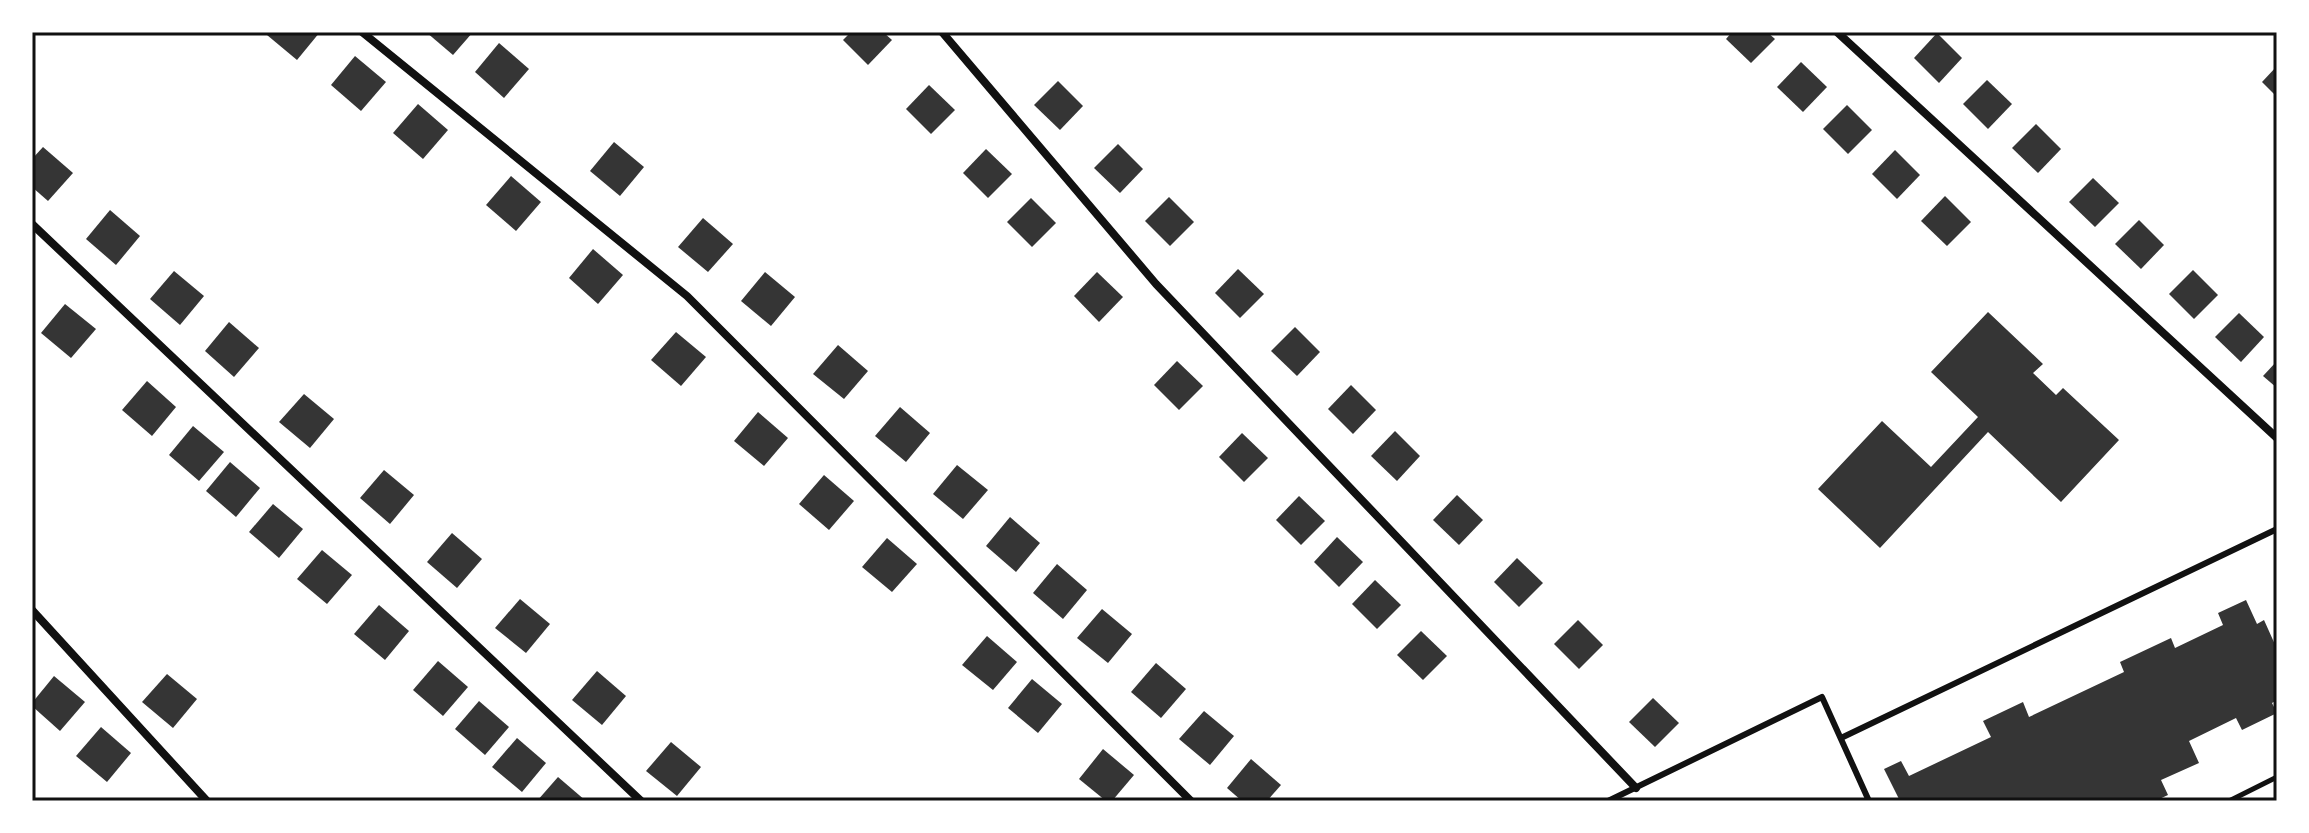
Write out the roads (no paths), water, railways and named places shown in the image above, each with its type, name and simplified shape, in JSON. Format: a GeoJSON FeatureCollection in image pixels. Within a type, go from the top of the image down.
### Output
{"type":"FeatureCollection","features":[{"type":"Feature","properties":{"kind":"street"},"geometry":{"type":"LineString","coordinates":[[362,32],[687,296],[1191,801]]}},
{"type":"Feature","properties":{"kind":"street"},"geometry":{"type":"LineString","coordinates":[[942,32],[1156,284],[1636,788]]}},
{"type":"Feature","properties":{"kind":"street"},"geometry":{"type":"LineString","coordinates":[[1837,32],[2277,438]]}},
{"type":"Feature","properties":{"kind":"street"},"geometry":{"type":"LineString","coordinates":[[32,224],[641,801]]}},
{"type":"Feature","properties":{"kind":"street"},"geometry":{"type":"LineString","coordinates":[[32,610],[207,801]]}},
{"type":"Feature","properties":{"kind":"lane"},"geometry":{"type":"LineString","coordinates":[[1841,738],[2277,529]]}},
{"type":"Feature","properties":{"kind":"lane"},"geometry":{"type":"LineString","coordinates":[[1608,801],[1822,697],[1869,801]]}}]}
